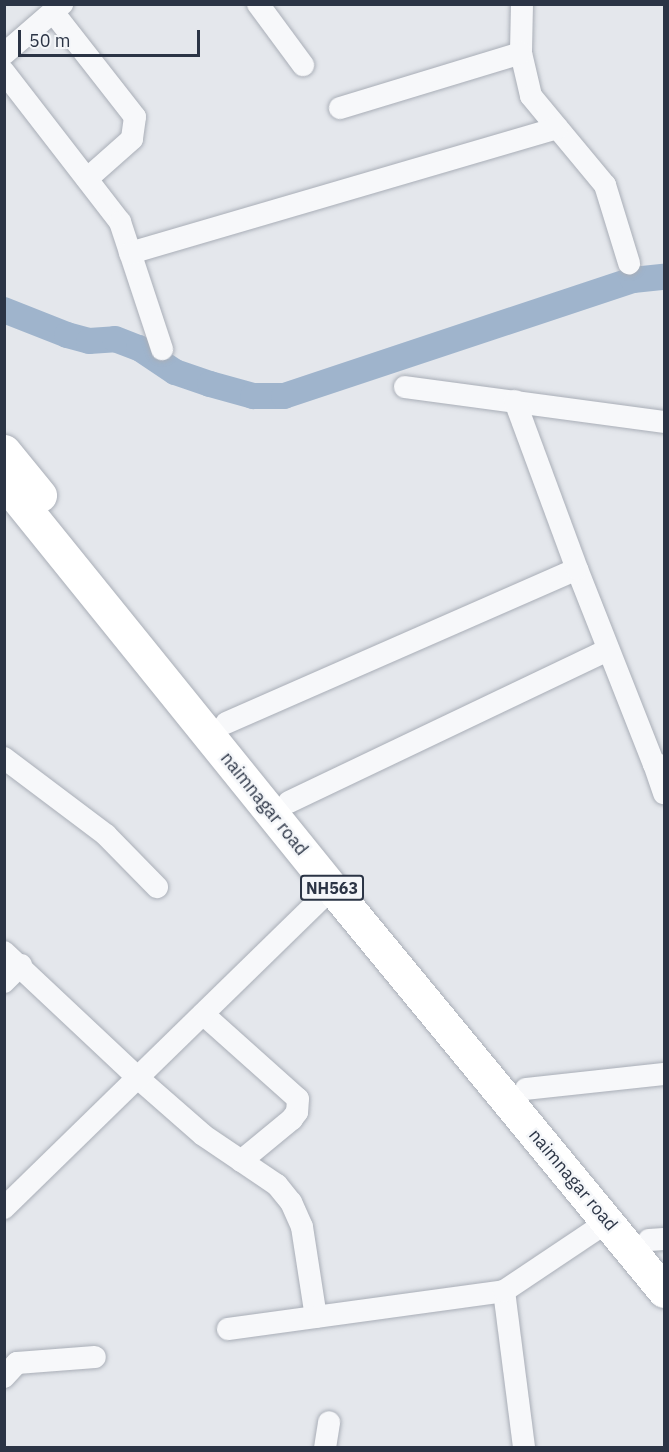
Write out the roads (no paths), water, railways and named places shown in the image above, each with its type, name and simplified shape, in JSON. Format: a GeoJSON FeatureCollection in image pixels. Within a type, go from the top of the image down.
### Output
{"type":"FeatureCollection","features":[{"type":"Feature","properties":{"kind":"highway","name":"NH563"},"geometry":{"type":"LineString","coordinates":[[4,451],[526,1089],[660,1246]]}},
{"type":"Feature","properties":{"kind":"highway","name":"naimnagar road"},"geometry":{"type":"LineString","coordinates":[[4,482],[332,888],[664,1291]]}},
{"type":"Feature","properties":{"kind":"street"},"geometry":{"type":"LineString","coordinates":[[258,4],[303,65]]}},
{"type":"Feature","properties":{"kind":"street"},"geometry":{"type":"LineString","coordinates":[[522,4],[521,53],[531,96],[605,185],[629,263]]}},
{"type":"Feature","properties":{"kind":"street"},"geometry":{"type":"LineString","coordinates":[[4,54],[58,8],[135,117],[132,139],[87,179]]}},
{"type":"Feature","properties":{"kind":"street"},"geometry":{"type":"LineString","coordinates":[[340,108],[521,53]]}},
{"type":"Feature","properties":{"kind":"street"},"geometry":{"type":"LineString","coordinates":[[4,72],[120,222],[162,349]]}},
{"type":"Feature","properties":{"kind":"street"},"geometry":{"type":"LineString","coordinates":[[130,253],[557,128]]}},
{"type":"Feature","properties":{"kind":"street"},"geometry":{"type":"LineString","coordinates":[[405,387],[664,422]]}},
{"type":"Feature","properties":{"kind":"street"},"geometry":{"type":"LineString","coordinates":[[515,401],[608,650],[659,765],[664,793]]}},
{"type":"Feature","properties":{"kind":"street"},"geometry":{"type":"LineString","coordinates":[[226,723],[577,569]]}},
{"type":"Feature","properties":{"kind":"street"},"geometry":{"type":"LineString","coordinates":[[289,801],[608,650]]}},
{"type":"Feature","properties":{"kind":"street"},"geometry":{"type":"LineString","coordinates":[[4,758],[106,835],[158,887]]}},
{"type":"Feature","properties":{"kind":"street"},"geometry":{"type":"LineString","coordinates":[[4,1208],[332,888]]}},
{"type":"Feature","properties":{"kind":"street"},"geometry":{"type":"LineString","coordinates":[[4,982],[13,958],[138,1078],[203,1135],[277,1185],[291,1202],[302,1227],[316,1317]]}},
{"type":"Feature","properties":{"kind":"street"},"geometry":{"type":"LineString","coordinates":[[203,1014],[298,1099],[297,1112],[292,1119],[241,1161]]}},
{"type":"Feature","properties":{"kind":"street"},"geometry":{"type":"LineString","coordinates":[[526,1089],[664,1074]]}},
{"type":"Feature","properties":{"kind":"street"},"geometry":{"type":"LineString","coordinates":[[228,1329],[504,1291],[607,1222]]}},
{"type":"Feature","properties":{"kind":"street"},"geometry":{"type":"LineString","coordinates":[[504,1291],[524,1448]]}},
{"type":"Feature","properties":{"kind":"street"},"geometry":{"type":"LineString","coordinates":[[4,1377],[17,1363],[95,1357]]}},
{"type":"Feature","properties":{"kind":"street"},"geometry":{"type":"LineString","coordinates":[[325,1448],[328,1422]]}},
{"type":"Feature","properties":{"kind":"waterway"},"geometry":{"type":"LineString","coordinates":[[4,310],[67,335],[89,341],[115,339],[139,348],[175,372],[210,384],[253,396],[284,396],[633,280],[664,277]]}}]}
